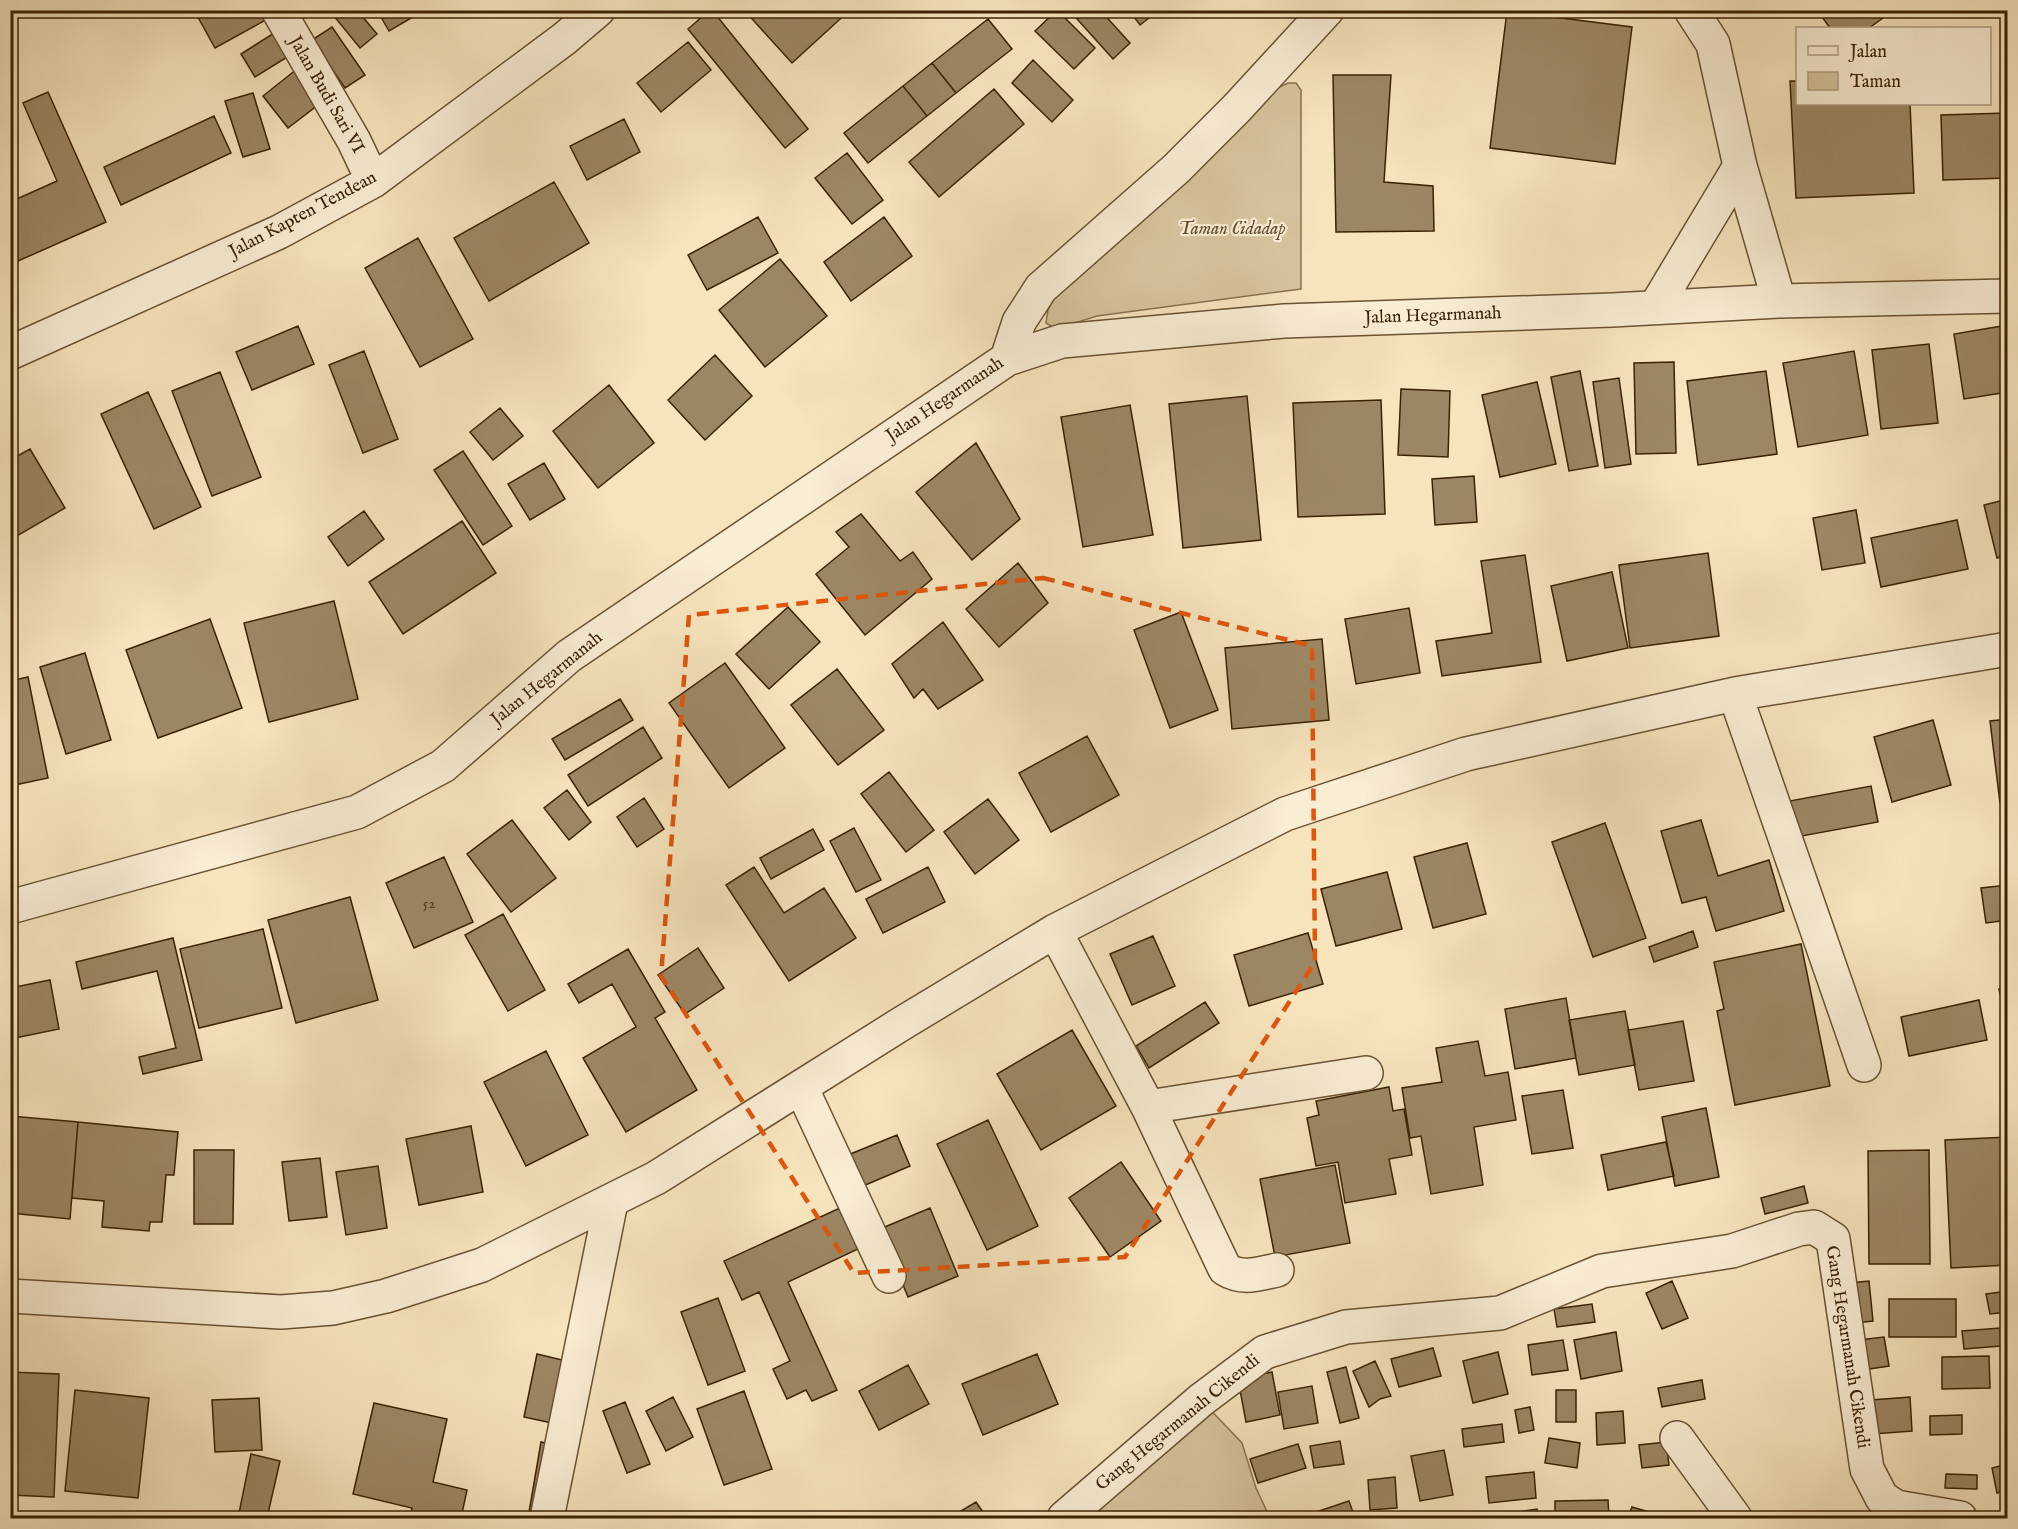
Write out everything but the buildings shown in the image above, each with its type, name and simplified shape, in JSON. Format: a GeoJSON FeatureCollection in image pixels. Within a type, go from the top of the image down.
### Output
{"type":"FeatureCollection","features":[{"type":"Feature","properties":{"kind":"street","name":"Jalan Budi Sari VI"},"geometry":{"type":"LineString","coordinates":[[278,10],[354,141],[373,181]]}},
{"type":"Feature","properties":{"kind":"street","name":"Jalan Kapten Tendean"},"geometry":{"type":"LineString","coordinates":[[10,353],[279,232],[373,181],[564,39],[598,10]]}},
{"type":"Feature","properties":{"kind":"street"},"geometry":{"type":"LineString","coordinates":[[1006,359],[1018,322],[1041,288],[1176,169],[1236,109],[1327,10]]}},
{"type":"Feature","properties":{"kind":"street"},"geometry":{"type":"LineString","coordinates":[[1691,10],[1713,44],[1740,166],[1779,301]]}},
{"type":"Feature","properties":{"kind":"street"},"geometry":{"type":"LineString","coordinates":[[1656,306],[1740,166]]}},
{"type":"Feature","properties":{"kind":"street","name":"Jalan Hegarmanah"},"geometry":{"type":"LineString","coordinates":[[10,907],[357,812],[442,766],[569,656],[1006,359],[1062,340],[1284,321],[1612,310],[1779,301],[2007,296]]}},
{"type":"Feature","properties":{"kind":"street"},"geometry":{"type":"LineString","coordinates":[[10,1296],[281,1312],[333,1308],[387,1296],[482,1265],[656,1178],[1055,931],[1285,814],[1466,754],[1735,694],[2007,649]]}},
{"type":"Feature","properties":{"kind":"street"},"geometry":{"type":"LineString","coordinates":[[1735,694],[1864,1065]]}},
{"type":"Feature","properties":{"kind":"street"},"geometry":{"type":"LineString","coordinates":[[1055,931],[1148,1107],[1226,1269],[1235,1275],[1245,1277],[1277,1270]]}},
{"type":"Feature","properties":{"kind":"street"},"geometry":{"type":"LineString","coordinates":[[1148,1107],[1366,1073]]}},
{"type":"Feature","properties":{"kind":"street"},"geometry":{"type":"LineString","coordinates":[[801,1087],[889,1276]]}},
{"type":"Feature","properties":{"kind":"street"},"geometry":{"type":"LineString","coordinates":[[547,1518],[611,1202]]}},
{"type":"Feature","properties":{"kind":"street","name":"Gang Hegarmanah Cikendi"},"geometry":{"type":"LineString","coordinates":[[1064,1518],[1201,1400],[1265,1352],[1346,1327],[1500,1313],[1602,1270],[1732,1251],[1798,1229],[1814,1227],[1833,1239],[1867,1469],[1882,1498],[1896,1507],[1960,1518]]}},
{"type":"Feature","properties":{"kind":"street"},"geometry":{"type":"LineString","coordinates":[[1677,1438],[1735,1518]]}},
{"type":"Feature","properties":{"kind":"highlighted area"},"geometry":{"type":"Polygon","coordinates":[[[1043,578],[1312,646],[1315,962],[1125,1257],[854,1273],[661,976],[689,615],[1043,578]]]}},
{"type":"Feature","properties":{"kind":"green space","name":"Taman Cidadap"},"geometry":{"type":"Polygon","coordinates":[[[1288,83],[1296,83],[1301,90],[1301,289],[1097,316],[1056,329],[1046,323],[1048,310],[1056,293],[1273,90],[1288,83]]]}},
{"type":"Feature","properties":{"kind":"green space"},"geometry":{"type":"Polygon","coordinates":[[[1201,1400],[1242,1443],[1256,1488],[1270,1518],[1064,1518],[1201,1400]]]}}]}
